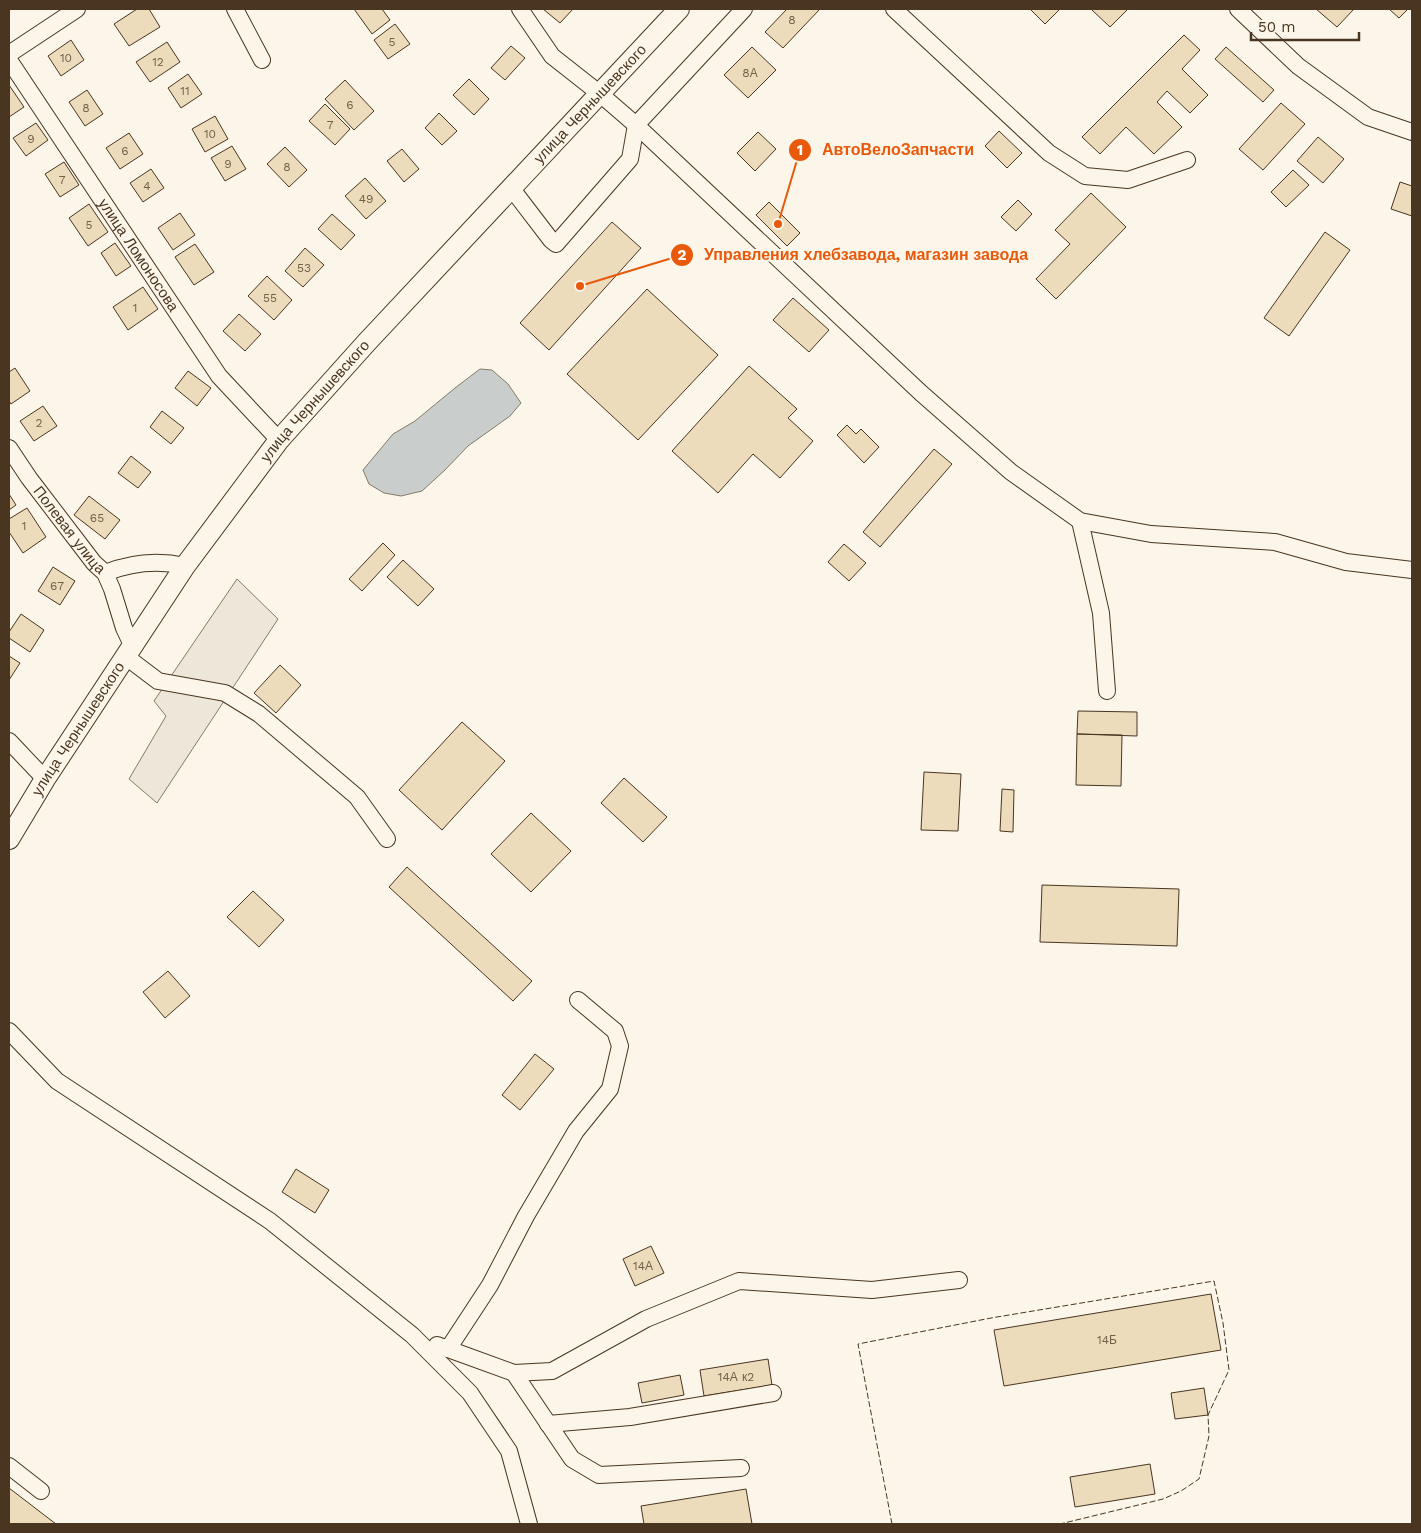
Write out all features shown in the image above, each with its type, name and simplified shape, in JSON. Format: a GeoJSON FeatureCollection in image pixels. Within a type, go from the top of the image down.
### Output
{"type":"FeatureCollection","features":[{"type":"Feature","properties":{"kind":"main road","name":"улица Чернышевского"},"geometry":{"type":"LineString","coordinates":[[9,839],[45,778],[185,566],[279,440],[367,342],[679,9]]}},
{"type":"Feature","properties":{"kind":"street"},"geometry":{"type":"LineString","coordinates":[[9,54],[77,9]]}},
{"type":"Feature","properties":{"kind":"street"},"geometry":{"type":"LineString","coordinates":[[235,9],[262,60]]}},
{"type":"Feature","properties":{"kind":"street"},"geometry":{"type":"LineString","coordinates":[[520,9],[552,56],[636,124],[921,393],[1011,472],[1080,521],[1151,534],[1276,542],[1346,562],[1412,570]]}},
{"type":"Feature","properties":{"kind":"street"},"geometry":{"type":"LineString","coordinates":[[894,9],[1049,152],[1085,176],[1128,180],[1187,160]]}},
{"type":"Feature","properties":{"kind":"street"},"geometry":{"type":"LineString","coordinates":[[512,189],[556,244],[630,159],[636,124],[736,12]]}},
{"type":"Feature","properties":{"kind":"street"},"geometry":{"type":"LineString","coordinates":[[1247,12],[1298,66],[1368,117],[1412,132]]}},
{"type":"Feature","properties":{"kind":"street","name":"улица Ломоносова"},"geometry":{"type":"LineString","coordinates":[[9,60],[219,376],[279,440]]}},
{"type":"Feature","properties":{"kind":"street","name":"Полевая улица"},"geometry":{"type":"LineString","coordinates":[[9,448],[29,478],[94,563],[105,573],[124,628],[128,651]]}},
{"type":"Feature","properties":{"kind":"street"},"geometry":{"type":"LineString","coordinates":[[1080,521],[1101,613],[1107,691]]}},
{"type":"Feature","properties":{"kind":"street"},"geometry":{"type":"LineString","coordinates":[[105,573],[127,565],[162,562],[185,566]]}},
{"type":"Feature","properties":{"kind":"street"},"geometry":{"type":"LineString","coordinates":[[128,651],[158,681],[225,693],[259,714],[357,797],[387,839]]}},
{"type":"Feature","properties":{"kind":"street"},"geometry":{"type":"LineString","coordinates":[[9,741],[45,778]]}},
{"type":"Feature","properties":{"kind":"street"},"geometry":{"type":"LineString","coordinates":[[448,1348],[490,1285],[526,1216],[576,1131],[610,1089],[620,1046],[616,1031],[578,1000]]}},
{"type":"Feature","properties":{"kind":"street"},"geometry":{"type":"LineString","coordinates":[[9,1031],[57,1081],[270,1221],[412,1335],[470,1393],[509,1451],[529,1524]]}},
{"type":"Feature","properties":{"kind":"street"},"geometry":{"type":"LineString","coordinates":[[412,1335],[514,1373],[552,1371],[646,1319],[739,1281],[872,1290],[958,1280]]}},
{"type":"Feature","properties":{"kind":"street"},"geometry":{"type":"LineString","coordinates":[[514,1373],[572,1459],[599,1475],[741,1468]]}},
{"type":"Feature","properties":{"kind":"street"},"geometry":{"type":"LineString","coordinates":[[548,1424],[630,1418],[772,1393]]}},
{"type":"Feature","properties":{"kind":"street"},"geometry":{"type":"LineString","coordinates":[[9,1466],[41,1491]]}},
{"type":"Feature","properties":{"kind":"shaded area"},"geometry":{"type":"Polygon","coordinates":[[[480,369],[492,370],[508,384],[521,403],[510,416],[468,446],[422,491],[401,496],[384,493],[369,484],[363,470],[393,434],[415,421],[480,369]]]}},
{"type":"Feature","properties":{"kind":"shaded area"},"geometry":{"type":"Polygon","coordinates":[[[237,579],[278,619],[157,803],[129,779],[166,716],[154,701],[237,579]]]}},
{"type":"Feature","properties":{"kind":"building"},"geometry":{"type":"Polygon","coordinates":[[[137,9],[149,9],[160,27],[129,46],[114,24],[137,9]]]}},
{"type":"Feature","properties":{"kind":"building"},"geometry":{"type":"Polygon","coordinates":[[[354,9],[382,9],[390,20],[372,34],[354,9]]]}},
{"type":"Feature","properties":{"kind":"building"},"geometry":{"type":"Polygon","coordinates":[[[543,9],[573,9],[560,23],[543,9]]]}},
{"type":"Feature","properties":{"kind":"building"},"geometry":{"type":"Polygon","coordinates":[[[787,9],[820,9],[783,48],[765,32],[787,9]]]}},
{"type":"Feature","properties":{"kind":"building"},"geometry":{"type":"Polygon","coordinates":[[[1030,9],[1060,9],[1045,24],[1030,9]]]}},
{"type":"Feature","properties":{"kind":"building"},"geometry":{"type":"Polygon","coordinates":[[[1128,9],[1110,27],[1092,10],[1128,9]]]}},
{"type":"Feature","properties":{"kind":"building"},"geometry":{"type":"Polygon","coordinates":[[[1316,9],[1354,9],[1337,27],[1316,9]]]}},
{"type":"Feature","properties":{"kind":"building"},"geometry":{"type":"Polygon","coordinates":[[[1389,9],[1408,9],[1399,18],[1389,9]]]}},
{"type":"Feature","properties":{"kind":"building"},"geometry":{"type":"Polygon","coordinates":[[[395,24],[410,44],[388,59],[374,40],[395,24]]]}},
{"type":"Feature","properties":{"kind":"building"},"geometry":{"type":"Polygon","coordinates":[[[1184,35],[1200,50],[1182,69],[1208,95],[1190,113],[1167,91],[1157,102],[1182,127],[1154,154],[1126,127],[1100,154],[1082,137],[1184,35]]]}},
{"type":"Feature","properties":{"kind":"building"},"geometry":{"type":"Polygon","coordinates":[[[71,40],[84,60],[61,76],[48,56],[71,40]]]}},
{"type":"Feature","properties":{"kind":"building"},"geometry":{"type":"Polygon","coordinates":[[[167,42],[180,62],[150,82],[136,62],[167,42]]]}},
{"type":"Feature","properties":{"kind":"building"},"geometry":{"type":"Polygon","coordinates":[[[511,46],[525,58],[505,80],[491,68],[511,46]]]}},
{"type":"Feature","properties":{"kind":"building"},"geometry":{"type":"Polygon","coordinates":[[[752,47],[776,70],[748,98],[724,75],[752,47]]]}},
{"type":"Feature","properties":{"kind":"building"},"geometry":{"type":"Polygon","coordinates":[[[1226,47],[1274,90],[1263,102],[1215,59],[1226,47]]]}},
{"type":"Feature","properties":{"kind":"building"},"geometry":{"type":"Polygon","coordinates":[[[188,74],[202,94],[181,108],[168,88],[188,74]]]}},
{"type":"Feature","properties":{"kind":"building"},"geometry":{"type":"Polygon","coordinates":[[[469,79],[489,99],[474,115],[453,95],[469,79]]]}},
{"type":"Feature","properties":{"kind":"building"},"geometry":{"type":"Polygon","coordinates":[[[345,80],[374,111],[354,130],[325,99],[345,80]]]}},
{"type":"Feature","properties":{"kind":"building"},"geometry":{"type":"Polygon","coordinates":[[[9,85],[24,107],[9,117],[9,85]]]}},
{"type":"Feature","properties":{"kind":"building"},"geometry":{"type":"Polygon","coordinates":[[[87,90],[103,114],[85,126],[69,102],[87,90]]]}},
{"type":"Feature","properties":{"kind":"building"},"geometry":{"type":"Polygon","coordinates":[[[1281,103],[1305,124],[1263,170],[1239,149],[1281,103]]]}},
{"type":"Feature","properties":{"kind":"building"},"geometry":{"type":"Polygon","coordinates":[[[325,104],[350,129],[335,145],[309,121],[325,104]]]}},
{"type":"Feature","properties":{"kind":"building"},"geometry":{"type":"Polygon","coordinates":[[[439,113],[457,131],[442,145],[425,128],[439,113]]]}},
{"type":"Feature","properties":{"kind":"building"},"geometry":{"type":"Polygon","coordinates":[[[215,116],[228,139],[205,152],[192,129],[215,116]]]}},
{"type":"Feature","properties":{"kind":"building"},"geometry":{"type":"Polygon","coordinates":[[[36,123],[48,140],[26,156],[13,138],[36,123]]]}},
{"type":"Feature","properties":{"kind":"building"},"geometry":{"type":"Polygon","coordinates":[[[999,131],[1022,153],[1007,168],[985,146],[999,131]]]}},
{"type":"Feature","properties":{"kind":"building"},"geometry":{"type":"Polygon","coordinates":[[[758,132],[776,149],[755,171],[737,153],[758,132]]]}},
{"type":"Feature","properties":{"kind":"building"},"geometry":{"type":"Polygon","coordinates":[[[129,133],[143,154],[120,169],[106,148],[129,133]]]}},
{"type":"Feature","properties":{"kind":"building"},"geometry":{"type":"Polygon","coordinates":[[[1318,137],[1344,159],[1323,183],[1297,161],[1318,137]]]}},
{"type":"Feature","properties":{"kind":"building"},"geometry":{"type":"Polygon","coordinates":[[[232,146],[246,169],[225,181],[211,158],[232,146]]]}},
{"type":"Feature","properties":{"kind":"building"},"geometry":{"type":"Polygon","coordinates":[[[285,147],[307,170],[289,187],[267,164],[285,147]]]}},
{"type":"Feature","properties":{"kind":"building"},"geometry":{"type":"Polygon","coordinates":[[[402,149],[419,169],[404,182],[387,161],[402,149]]]}},
{"type":"Feature","properties":{"kind":"building"},"geometry":{"type":"Polygon","coordinates":[[[64,162],[79,185],[60,197],[45,174],[64,162]]]}},
{"type":"Feature","properties":{"kind":"building"},"geometry":{"type":"Polygon","coordinates":[[[151,169],[164,188],[143,202],[130,183],[151,169]]]}},
{"type":"Feature","properties":{"kind":"building"},"geometry":{"type":"Polygon","coordinates":[[[1293,170],[1309,185],[1286,207],[1271,192],[1293,170]]]}},
{"type":"Feature","properties":{"kind":"building"},"geometry":{"type":"Polygon","coordinates":[[[365,178],[386,201],[366,219],[345,196],[365,178]]]}},
{"type":"Feature","properties":{"kind":"building"},"geometry":{"type":"Polygon","coordinates":[[[1400,182],[1412,186],[1412,216],[1391,209],[1400,182]]]}},
{"type":"Feature","properties":{"kind":"building"},"geometry":{"type":"Polygon","coordinates":[[[1091,193],[1126,227],[1056,299],[1036,279],[1070,244],[1055,230],[1091,193]]]}},
{"type":"Feature","properties":{"kind":"building"},"geometry":{"type":"Polygon","coordinates":[[[1018,200],[1032,214],[1016,231],[1001,217],[1018,200]]]}},
{"type":"Feature","properties":{"kind":"building"},"geometry":{"type":"Polygon","coordinates":[[[769,202],[800,233],[787,246],[756,215],[769,202]]]}},
{"type":"Feature","properties":{"kind":"building"},"geometry":{"type":"Polygon","coordinates":[[[89,204],[108,232],[88,246],[69,218],[89,204]]]}},
{"type":"Feature","properties":{"kind":"building"},"geometry":{"type":"Polygon","coordinates":[[[180,213],[195,235],[173,250],[158,228],[180,213]]]}},
{"type":"Feature","properties":{"kind":"building"},"geometry":{"type":"Polygon","coordinates":[[[332,214],[355,235],[341,250],[318,229],[332,214]]]}},
{"type":"Feature","properties":{"kind":"building"},"geometry":{"type":"Polygon","coordinates":[[[612,222],[641,248],[549,350],[520,323],[612,222]]]}},
{"type":"Feature","properties":{"kind":"building"},"geometry":{"type":"Polygon","coordinates":[[[1325,232],[1350,250],[1289,336],[1264,318],[1325,232]]]}},
{"type":"Feature","properties":{"kind":"building"},"geometry":{"type":"Polygon","coordinates":[[[115,243],[131,266],[116,276],[101,253],[115,243]]]}},
{"type":"Feature","properties":{"kind":"building"},"geometry":{"type":"Polygon","coordinates":[[[195,244],[214,272],[194,285],[175,257],[195,244]]]}},
{"type":"Feature","properties":{"kind":"building"},"geometry":{"type":"Polygon","coordinates":[[[305,248],[324,265],[303,287],[285,271],[305,248]]]}},
{"type":"Feature","properties":{"kind":"building"},"geometry":{"type":"Polygon","coordinates":[[[267,276],[292,300],[274,320],[248,296],[267,276]]]}},
{"type":"Feature","properties":{"kind":"building"},"geometry":{"type":"Polygon","coordinates":[[[143,287],[158,309],[128,330],[113,307],[143,287]]]}},
{"type":"Feature","properties":{"kind":"building"},"geometry":{"type":"Polygon","coordinates":[[[647,289],[718,355],[638,440],[567,374],[647,289]]]}},
{"type":"Feature","properties":{"kind":"building"},"geometry":{"type":"Polygon","coordinates":[[[793,298],[829,330],[809,352],[773,320],[793,298]]]}},
{"type":"Feature","properties":{"kind":"building"},"geometry":{"type":"Polygon","coordinates":[[[239,314],[261,334],[245,351],[223,331],[239,314]]]}},
{"type":"Feature","properties":{"kind":"building"},"geometry":{"type":"Polygon","coordinates":[[[749,366],[797,409],[788,418],[813,441],[780,478],[753,454],[718,493],[672,451],[749,366]]]}},
{"type":"Feature","properties":{"kind":"building"},"geometry":{"type":"Polygon","coordinates":[[[15,368],[30,391],[11,404],[9,401],[9,372],[15,368]]]}},
{"type":"Feature","properties":{"kind":"building"},"geometry":{"type":"Polygon","coordinates":[[[188,371],[211,388],[197,406],[175,388],[188,371]]]}},
{"type":"Feature","properties":{"kind":"building"},"geometry":{"type":"Polygon","coordinates":[[[43,406],[57,426],[34,441],[20,421],[43,406]]]}},
{"type":"Feature","properties":{"kind":"building"},"geometry":{"type":"Polygon","coordinates":[[[162,411],[184,428],[171,444],[150,427],[162,411]]]}},
{"type":"Feature","properties":{"kind":"building"},"geometry":{"type":"Polygon","coordinates":[[[847,425],[856,434],[861,429],[879,447],[864,463],[837,435],[847,425]]]}},
{"type":"Feature","properties":{"kind":"building"},"geometry":{"type":"Polygon","coordinates":[[[934,449],[952,464],[880,547],[863,532],[934,449]]]}},
{"type":"Feature","properties":{"kind":"building"},"geometry":{"type":"Polygon","coordinates":[[[131,456],[151,472],[138,488],[118,473],[131,456]]]}},
{"type":"Feature","properties":{"kind":"building"},"geometry":{"type":"Polygon","coordinates":[[[9,494],[16,505],[9,510],[9,494]]]}},
{"type":"Feature","properties":{"kind":"building"},"geometry":{"type":"Polygon","coordinates":[[[89,496],[120,520],[105,539],[74,515],[89,496]]]}},
{"type":"Feature","properties":{"kind":"building"},"geometry":{"type":"Polygon","coordinates":[[[27,508],[46,537],[23,553],[9,532],[9,519],[27,508]]]}},
{"type":"Feature","properties":{"kind":"building"},"geometry":{"type":"Polygon","coordinates":[[[383,543],[395,555],[362,591],[349,579],[383,543]]]}},
{"type":"Feature","properties":{"kind":"building"},"geometry":{"type":"Polygon","coordinates":[[[844,544],[866,563],[849,581],[828,562],[844,544]]]}},
{"type":"Feature","properties":{"kind":"building"},"geometry":{"type":"Polygon","coordinates":[[[403,560],[434,589],[418,606],[387,577],[403,560]]]}},
{"type":"Feature","properties":{"kind":"building"},"geometry":{"type":"Polygon","coordinates":[[[53,567],[75,581],[60,605],[38,591],[53,567]]]}},
{"type":"Feature","properties":{"kind":"building"},"geometry":{"type":"Polygon","coordinates":[[[21,614],[44,630],[30,652],[9,638],[9,632],[21,614]]]}},
{"type":"Feature","properties":{"kind":"building"},"geometry":{"type":"Polygon","coordinates":[[[9,656],[20,663],[9,680],[9,656]]]}},
{"type":"Feature","properties":{"kind":"building"},"geometry":{"type":"Polygon","coordinates":[[[280,665],[301,685],[276,713],[254,693],[280,665]]]}},
{"type":"Feature","properties":{"kind":"building"},"geometry":{"type":"Polygon","coordinates":[[[1078,711],[1137,712],[1137,736],[1077,734],[1078,711]]]}},
{"type":"Feature","properties":{"kind":"building"},"geometry":{"type":"Polygon","coordinates":[[[462,722],[505,761],[442,830],[399,790],[462,722]]]}},
{"type":"Feature","properties":{"kind":"building"},"geometry":{"type":"Polygon","coordinates":[[[1077,734],[1122,735],[1121,786],[1076,785],[1077,734]]]}},
{"type":"Feature","properties":{"kind":"building"},"geometry":{"type":"Polygon","coordinates":[[[924,772],[961,774],[958,831],[921,830],[924,772]]]}},
{"type":"Feature","properties":{"kind":"building"},"geometry":{"type":"Polygon","coordinates":[[[624,778],[667,817],[643,842],[601,803],[624,778]]]}},
{"type":"Feature","properties":{"kind":"building"},"geometry":{"type":"Polygon","coordinates":[[[1002,789],[1014,790],[1013,832],[1000,831],[1002,789]]]}},
{"type":"Feature","properties":{"kind":"building"},"geometry":{"type":"Polygon","coordinates":[[[531,813],[571,851],[531,892],[491,854],[531,813]]]}},
{"type":"Feature","properties":{"kind":"building"},"geometry":{"type":"Polygon","coordinates":[[[407,867],[532,981],[513,1001],[389,887],[407,867]]]}},
{"type":"Feature","properties":{"kind":"building"},"geometry":{"type":"Polygon","coordinates":[[[1042,885],[1179,889],[1177,946],[1040,942],[1042,885]]]}},
{"type":"Feature","properties":{"kind":"building"},"geometry":{"type":"Polygon","coordinates":[[[253,891],[284,920],[259,947],[227,917],[253,891]]]}},
{"type":"Feature","properties":{"kind":"building"},"geometry":{"type":"Polygon","coordinates":[[[168,971],[190,996],[165,1018],[143,992],[168,971]]]}},
{"type":"Feature","properties":{"kind":"building"},"geometry":{"type":"Polygon","coordinates":[[[535,1054],[554,1069],[520,1110],[502,1095],[535,1054]]]}},
{"type":"Feature","properties":{"kind":"building"},"geometry":{"type":"Polygon","coordinates":[[[296,1169],[329,1190],[315,1213],[282,1192],[296,1169]]]}},
{"type":"Feature","properties":{"kind":"building"},"geometry":{"type":"Polygon","coordinates":[[[651,1246],[664,1273],[635,1286],[623,1259],[651,1246]]]}},
{"type":"Feature","properties":{"kind":"building"},"geometry":{"type":"Polygon","coordinates":[[[1211,1294],[1221,1350],[1004,1386],[994,1330],[1211,1294]]]}},
{"type":"Feature","properties":{"kind":"building"},"geometry":{"type":"Polygon","coordinates":[[[768,1359],[772,1385],[704,1396],[700,1370],[768,1359]]]}},
{"type":"Feature","properties":{"kind":"building"},"geometry":{"type":"Polygon","coordinates":[[[680,1375],[684,1395],[642,1403],[638,1383],[680,1375]]]}},
{"type":"Feature","properties":{"kind":"building"},"geometry":{"type":"Polygon","coordinates":[[[1204,1388],[1208,1415],[1175,1419],[1171,1393],[1204,1388]]]}},
{"type":"Feature","properties":{"kind":"building"},"geometry":{"type":"Polygon","coordinates":[[[1150,1464],[1155,1494],[1075,1507],[1070,1477],[1150,1464]]]}},
{"type":"Feature","properties":{"kind":"building"},"geometry":{"type":"Polygon","coordinates":[[[9,1488],[56,1524],[9,1524],[9,1488]]]}},
{"type":"Feature","properties":{"kind":"building"},"geometry":{"type":"Polygon","coordinates":[[[746,1489],[752,1524],[644,1524],[641,1506],[746,1489]]]}},
{"type":"Feature","properties":{"kind":"fence"},"geometry":{"type":"LineString","coordinates":[[892,1524],[858,1344],[991,1318],[1214,1281],[1223,1323],[1229,1370],[1208,1415],[1209,1436],[1199,1479],[1181,1491],[1163,1499],[1060,1524]]}},
{"type":"Feature","properties":{"kind":"place","name":"АвтоВелоЗапчасти"},"geometry":{"type":"Point","coordinates":[778,224]}},
{"type":"Feature","properties":{"kind":"place","name":"Управления хлебзавода, магазин завода"},"geometry":{"type":"Point","coordinates":[580,286]}}]}
